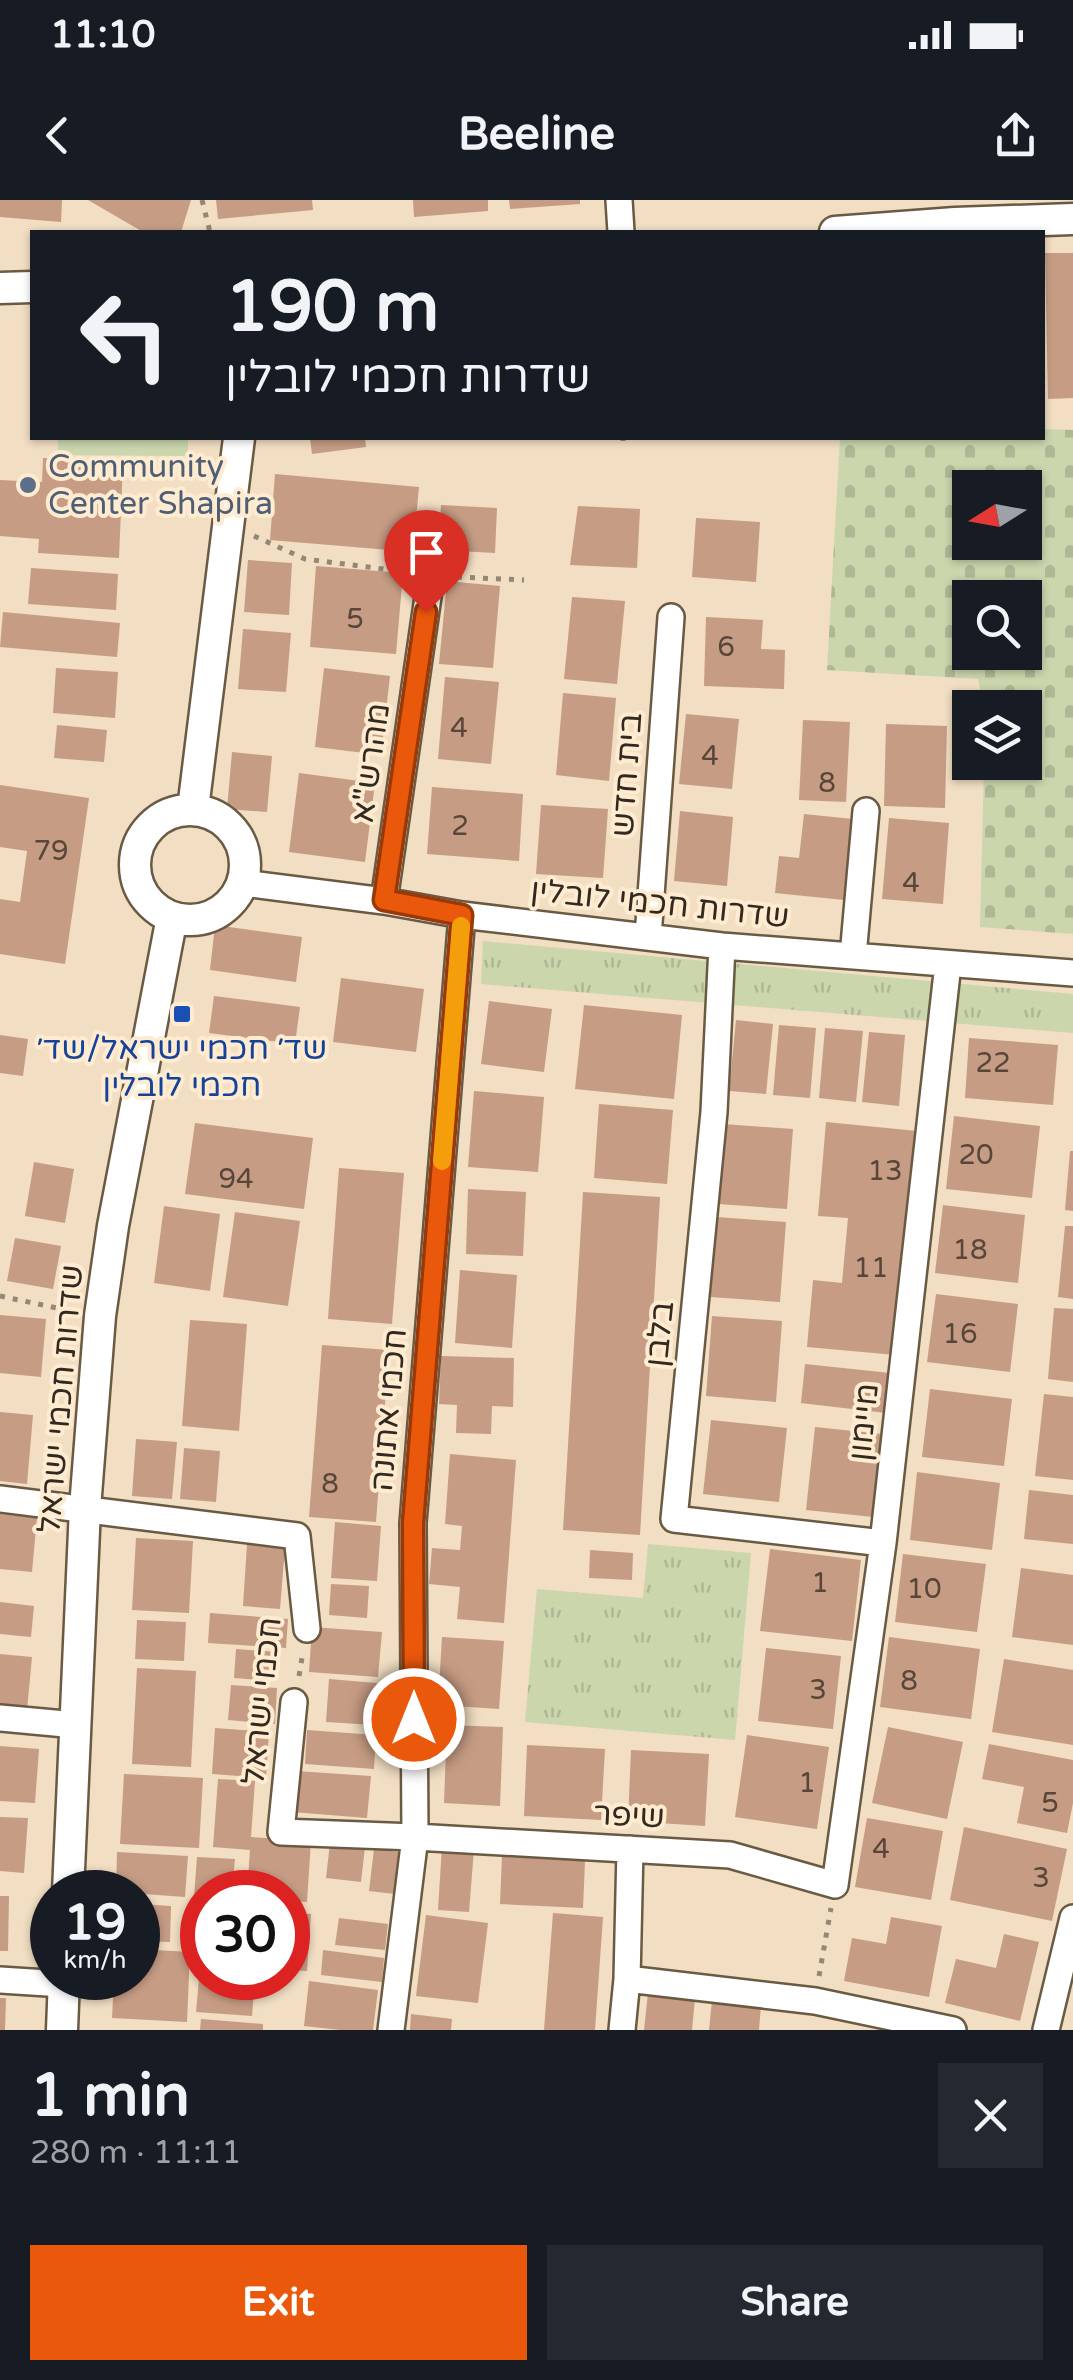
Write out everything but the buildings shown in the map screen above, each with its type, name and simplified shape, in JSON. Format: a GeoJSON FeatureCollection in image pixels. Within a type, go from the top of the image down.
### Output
{"type":"FeatureCollection","features":[{"type":"Feature","properties":{"kind":"street"},"geometry":{"type":"LineString","coordinates":[[618,200],[621,230]]}},
{"type":"Feature","properties":{"kind":"street"},"geometry":{"type":"LineString","coordinates":[[865,230],[1073,219]]}},
{"type":"Feature","properties":{"kind":"street"},"geometry":{"type":"LineString","coordinates":[[0,288],[30,286]]}},
{"type":"Feature","properties":{"kind":"street"},"geometry":{"type":"LineString","coordinates":[[193,809],[239,440]]}},
{"type":"Feature","properties":{"kind":"street","name":"מהרש\"א"},"geometry":{"type":"LineString","coordinates":[[384,900],[431,576]]}},
{"type":"Feature","properties":{"kind":"street","name":"בית חדש"},"geometry":{"type":"LineString","coordinates":[[648,937],[672,617]]}},
{"type":"Feature","properties":{"kind":"street"},"geometry":{"type":"LineString","coordinates":[[193,809],[219,817],[242,844],[246,864],[242,884],[224,908],[208,917],[172,917],[150,903],[140,888],[135,870],[142,836],[155,821],[173,812],[193,809]]}},
{"type":"Feature","properties":{"kind":"street"},"geometry":{"type":"LineString","coordinates":[[853,956],[866,811]]}},
{"type":"Feature","properties":{"kind":"street","name":"שדרות חכמי לובלין"},"geometry":{"type":"LineString","coordinates":[[242,884],[722,946],[1073,973]]}},
{"type":"Feature","properties":{"kind":"street","name":"חכמי אתונה"},"geometry":{"type":"LineString","coordinates":[[391,2030],[415,1837],[413,1523],[462,915]]}},
{"type":"Feature","properties":{"kind":"street","name":"שדרות חכמי ישראל"},"geometry":{"type":"LineString","coordinates":[[69,1870],[85,1508],[100,1316],[113,1226],[172,917]]}},
{"type":"Feature","properties":{"kind":"street","name":"בלבן"},"geometry":{"type":"LineString","coordinates":[[722,946],[714,1112],[674,1519],[883,1543]]}},
{"type":"Feature","properties":{"kind":"street","name":"מיימון"},"geometry":{"type":"LineString","coordinates":[[835,1886],[883,1543],[948,964]]}},
{"type":"Feature","properties":{"kind":"street"},"geometry":{"type":"LineString","coordinates":[[0,1499],[85,1508]]}},
{"type":"Feature","properties":{"kind":"street","name":"חכמי ישראל"},"geometry":{"type":"LineString","coordinates":[[85,1508],[296,1536],[307,1629]]}},
{"type":"Feature","properties":{"kind":"street","name":"חכמי ישראל"},"geometry":{"type":"LineString","coordinates":[[294,1702],[281,1832],[415,1837]]}},
{"type":"Feature","properties":{"kind":"street"},"geometry":{"type":"LineString","coordinates":[[0,1718],[76,1725]]}},
{"type":"Feature","properties":{"kind":"street","name":"שיפר"},"geometry":{"type":"LineString","coordinates":[[415,1837],[730,1854],[835,1886]]}},
{"type":"Feature","properties":{"kind":"street"},"geometry":{"type":"LineString","coordinates":[[622,2030],[630,1849]]}},
{"type":"Feature","properties":{"kind":"street"},"geometry":{"type":"LineString","coordinates":[[1046,2030],[1073,1918]]}},
{"type":"Feature","properties":{"kind":"street"},"geometry":{"type":"LineString","coordinates":[[626,1979],[815,2001],[912,2026],[953,2030]]}},
{"type":"Feature","properties":{"kind":"street"},"geometry":{"type":"LineString","coordinates":[[0,1980],[30,1980]]}},
{"type":"Feature","properties":{"kind":"street"},"geometry":{"type":"LineString","coordinates":[[62,2030],[63,2000]]}},
{"type":"Feature","properties":{"kind":"path"},"geometry":{"type":"LineString","coordinates":[[202,200],[210,230]]}},
{"type":"Feature","properties":{"kind":"path"},"geometry":{"type":"LineString","coordinates":[[228,524],[305,559],[431,576],[524,580]]}},
{"type":"Feature","properties":{"kind":"path"},"geometry":{"type":"LineString","coordinates":[[0,1296],[100,1316]]}},
{"type":"Feature","properties":{"kind":"path","name":"חכמי ישראל"},"geometry":{"type":"LineString","coordinates":[[294,1702],[307,1629]]}},
{"type":"Feature","properties":{"kind":"path"},"geometry":{"type":"LineString","coordinates":[[815,2001],[835,1886]]}},
{"type":"Feature","properties":{"kind":"green space"},"geometry":{"type":"Polygon","coordinates":[[[1045,429],[1073,430],[1073,934],[980,927],[984,780],[1042,780],[1042,690],[980,690],[978,679],[827,670],[840,440],[1045,440],[1045,429]]]}},
{"type":"Feature","properties":{"kind":"green space"},"geometry":{"type":"Polygon","coordinates":[[[58,440],[188,440],[188,456],[58,455],[58,440]]]}},
{"type":"Feature","properties":{"kind":"green space"},"geometry":{"type":"Polygon","coordinates":[[[483,941],[1073,994],[1073,1033],[481,984],[483,941]]]}},
{"type":"Feature","properties":{"kind":"green space"},"geometry":{"type":"Polygon","coordinates":[[[648,1544],[751,1553],[735,1740],[525,1722],[537,1589],[643,1598],[648,1544]]]}},
{"type":"Feature","properties":{"kind":"slow traffic"},"geometry":{"type":"LineString","coordinates":[[442,1161],[461,926]]}},
{"type":"Feature","properties":{"kind":"place","name":"Community Center Shapira"},"geometry":{"type":"Point","coordinates":[28,485]}},
{"type":"Feature","properties":{"kind":"place","name":"שד׳ חכמי ישראל/שד׳ חכמי לובלין"},"geometry":{"type":"Point","coordinates":[182,1014]}},
{"type":"Feature","properties":{"kind":"route"},"geometry":{"type":"LineString","coordinates":[[414,1719],[413,1523],[462,915],[384,900],[426,612]]}}]}
